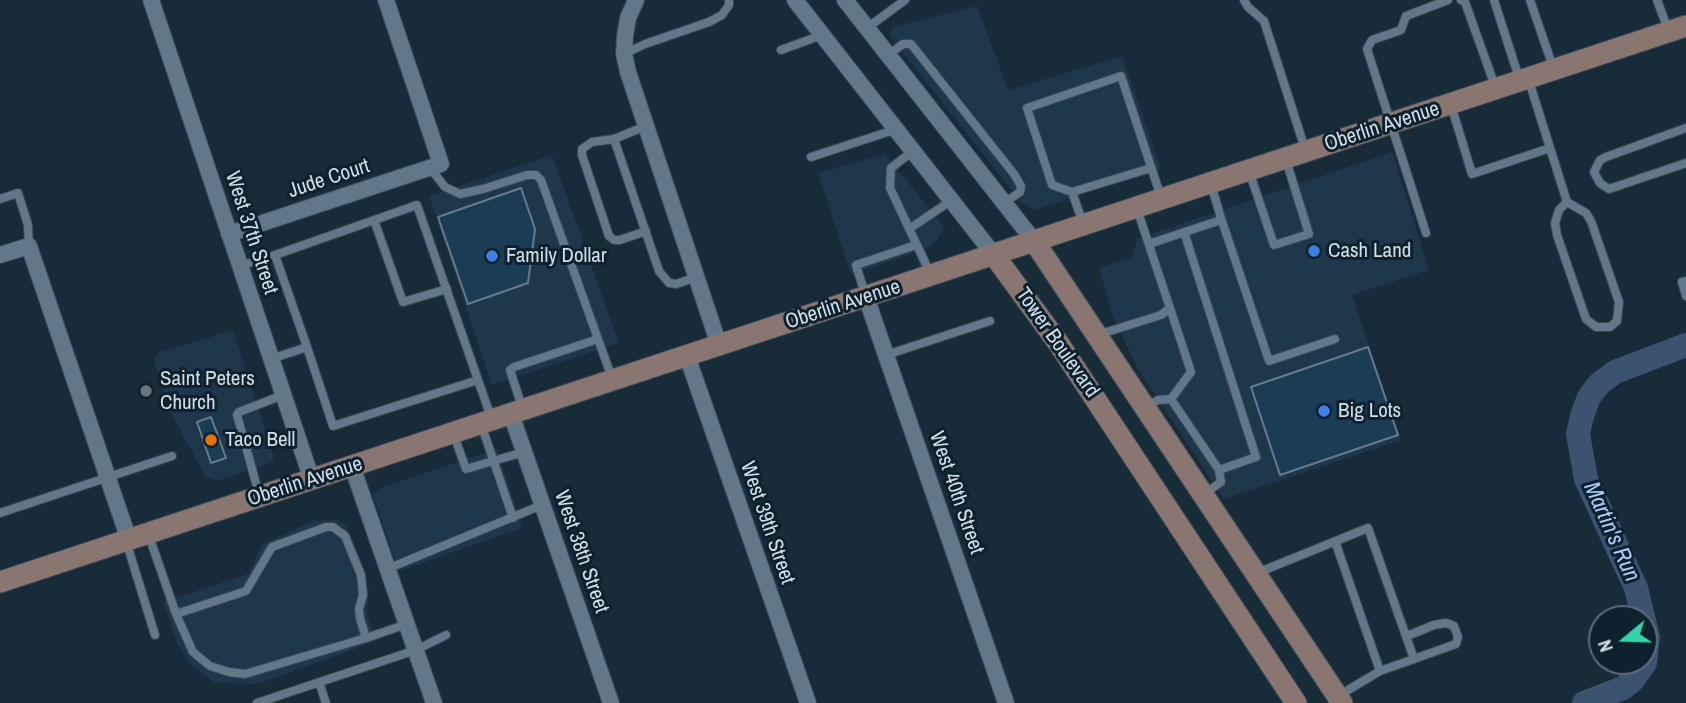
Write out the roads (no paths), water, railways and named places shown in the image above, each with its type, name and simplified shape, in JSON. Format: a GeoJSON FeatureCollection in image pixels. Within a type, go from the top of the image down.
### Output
{"type":"FeatureCollection","features":[{"type":"Feature","properties":{"kind":"street","name":"West 37th Street"},"geometry":{"type":"LineString","coordinates":[[151,0],[312,480]]}},
{"type":"Feature","properties":{"kind":"street"},"geometry":{"type":"LineString","coordinates":[[386,0],[435,166]]}},
{"type":"Feature","properties":{"kind":"street"},"geometry":{"type":"LineString","coordinates":[[636,0],[628,18],[624,54],[719,345]]}},
{"type":"Feature","properties":{"kind":"street","name":"Tower Boulevard"},"geometry":{"type":"LineString","coordinates":[[795,0],[994,255],[1082,379],[1296,703]]}},
{"type":"Feature","properties":{"kind":"street","name":"Tower Boulevard"},"geometry":{"type":"LineString","coordinates":[[845,0],[1034,242],[1340,700]]}},
{"type":"Feature","properties":{"kind":"street","name":"Oberlin Avenue"},"geometry":{"type":"LineString","coordinates":[[0,582],[1677,29]]}},
{"type":"Feature","properties":{"kind":"street","name":"Jude Court"},"geometry":{"type":"LineString","coordinates":[[229,233],[435,166]]}},
{"type":"Feature","properties":{"kind":"street"},"geometry":{"type":"LineString","coordinates":[[0,255],[29,246],[108,478],[134,538]]}},
{"type":"Feature","properties":{"kind":"street","name":"West 40th Street"},"geometry":{"type":"LineString","coordinates":[[866,297],[1006,703]]}},
{"type":"Feature","properties":{"kind":"street","name":"West 39th Street"},"geometry":{"type":"LineString","coordinates":[[687,356],[808,703]]}},
{"type":"Feature","properties":{"kind":"street","name":"West 38th Street"},"geometry":{"type":"LineString","coordinates":[[502,417],[524,453],[611,703]]}},
{"type":"Feature","properties":{"kind":"street"},"geometry":{"type":"LineString","coordinates":[[352,466],[434,703]]}},
{"type":"Feature","properties":{"kind":"lane"},"geometry":{"type":"LineString","coordinates":[[624,54],[709,22],[722,15],[729,5],[729,0]]}},
{"type":"Feature","properties":{"kind":"lane"},"geometry":{"type":"LineString","coordinates":[[867,29],[905,0]]}},
{"type":"Feature","properties":{"kind":"lane"},"geometry":{"type":"LineString","coordinates":[[1244,0],[1264,21],[1295,155],[1309,234],[1274,245],[1249,171]]}},
{"type":"Feature","properties":{"kind":"lane"},"geometry":{"type":"LineString","coordinates":[[1426,233],[1367,48],[1372,40],[1401,30],[1406,16],[1448,0]]}},
{"type":"Feature","properties":{"kind":"lane"},"geometry":{"type":"LineString","coordinates":[[1461,0],[1465,2],[1496,89]]}},
{"type":"Feature","properties":{"kind":"lane"},"geometry":{"type":"LineString","coordinates":[[1494,0],[1550,148],[1567,202],[1586,213],[1591,221],[1619,302],[1617,321],[1610,327],[1596,327],[1586,319],[1557,235],[1555,223],[1559,210],[1567,202]]}},
{"type":"Feature","properties":{"kind":"lane"},"geometry":{"type":"LineString","coordinates":[[1530,0],[1554,69]]}},
{"type":"Feature","properties":{"kind":"lane"},"geometry":{"type":"LineString","coordinates":[[1657,0],[1677,29]]}},
{"type":"Feature","properties":{"kind":"lane"},"geometry":{"type":"LineString","coordinates":[[781,50],[822,35]]}},
{"type":"Feature","properties":{"kind":"lane"},"geometry":{"type":"LineString","coordinates":[[888,55],[903,44],[911,44],[1014,174],[1021,186],[1020,192],[1004,203]]}},
{"type":"Feature","properties":{"kind":"lane"},"geometry":{"type":"LineString","coordinates":[[1151,168],[1072,192],[1052,185],[1027,108],[1121,76],[1162,200]]}},
{"type":"Feature","properties":{"kind":"lane"},"geometry":{"type":"LineString","coordinates":[[1450,104],[1472,174],[1550,148]]}},
{"type":"Feature","properties":{"kind":"lane"},"geometry":{"type":"LineString","coordinates":[[646,126],[614,139],[592,142],[582,149],[609,236],[620,240],[646,231]]}},
{"type":"Feature","properties":{"kind":"lane"},"geometry":{"type":"LineString","coordinates":[[1686,128],[1606,157],[1600,160],[1594,172],[1600,183],[1609,189],[1686,163]]}},
{"type":"Feature","properties":{"kind":"lane"},"geometry":{"type":"LineString","coordinates":[[811,157],[897,129]]}},
{"type":"Feature","properties":{"kind":"lane"},"geometry":{"type":"LineString","coordinates":[[614,139],[659,271],[665,280],[676,284],[697,278]]}},
{"type":"Feature","properties":{"kind":"lane"},"geometry":{"type":"LineString","coordinates":[[914,150],[891,168],[890,188],[931,276]]}},
{"type":"Feature","properties":{"kind":"lane"},"geometry":{"type":"LineString","coordinates":[[435,166],[445,187],[460,194],[527,175],[536,175],[541,180],[613,380]]}},
{"type":"Feature","properties":{"kind":"lane"},"geometry":{"type":"LineString","coordinates":[[1211,183],[1269,361],[1335,340]]}},
{"type":"Feature","properties":{"kind":"lane"},"geometry":{"type":"LineString","coordinates":[[1072,192],[1084,225]]}},
{"type":"Feature","properties":{"kind":"lane"},"geometry":{"type":"LineString","coordinates":[[0,199],[18,193],[28,225],[29,246]]}},
{"type":"Feature","properties":{"kind":"lane"},"geometry":{"type":"LineString","coordinates":[[909,229],[953,200]]}},
{"type":"Feature","properties":{"kind":"lane"},"geometry":{"type":"LineString","coordinates":[[240,266],[417,205],[478,380],[502,417]]}},
{"type":"Feature","properties":{"kind":"lane"},"geometry":{"type":"LineString","coordinates":[[1137,208],[1191,372],[1171,399],[1158,400],[1146,407]]}},
{"type":"Feature","properties":{"kind":"lane"},"geometry":{"type":"LineString","coordinates":[[1149,244],[1221,218]]}},
{"type":"Feature","properties":{"kind":"lane"},"geometry":{"type":"LineString","coordinates":[[374,220],[402,302],[447,289]]}},
{"type":"Feature","properties":{"kind":"lane"},"geometry":{"type":"LineString","coordinates":[[1184,232],[1256,457],[1219,470]]}},
{"type":"Feature","properties":{"kind":"lane"},"geometry":{"type":"LineString","coordinates":[[866,297],[856,265],[916,244]]}},
{"type":"Feature","properties":{"kind":"lane"},"geometry":{"type":"LineString","coordinates":[[275,255],[333,426],[478,380]]}},
{"type":"Feature","properties":{"kind":"lane"},"geometry":{"type":"LineString","coordinates":[[1686,281],[1682,282],[1686,296]]}},
{"type":"Feature","properties":{"kind":"lane"},"geometry":{"type":"LineString","coordinates":[[1097,335],[1161,315],[1170,308]]}},
{"type":"Feature","properties":{"kind":"lane"},"geometry":{"type":"LineString","coordinates":[[886,355],[989,321]]}},
{"type":"Feature","properties":{"kind":"lane"},"geometry":{"type":"LineString","coordinates":[[513,518],[494,462],[510,370],[598,339]]}},
{"type":"Feature","properties":{"kind":"lane"},"geometry":{"type":"LineString","coordinates":[[271,359],[307,347]]}},
{"type":"Feature","properties":{"kind":"lane"},"geometry":{"type":"LineString","coordinates":[[259,497],[237,415],[283,395]]}},
{"type":"Feature","properties":{"kind":"lane"},"geometry":{"type":"LineString","coordinates":[[1171,399],[1219,470],[1221,482],[1204,494]]}},
{"type":"Feature","properties":{"kind":"lane"},"geometry":{"type":"LineString","coordinates":[[453,433],[466,469],[524,453]]}},
{"type":"Feature","properties":{"kind":"lane"},"geometry":{"type":"LineString","coordinates":[[0,513],[172,456]]}},
{"type":"Feature","properties":{"kind":"lane"},"geometry":{"type":"LineString","coordinates":[[387,569],[542,506]]}},
{"type":"Feature","properties":{"kind":"lane"},"geometry":{"type":"LineString","coordinates":[[176,614],[246,591],[272,547],[326,527],[333,527],[345,536],[361,575],[363,595],[359,609],[366,638]]}},
{"type":"Feature","properties":{"kind":"lane"},"geometry":{"type":"LineString","coordinates":[[1256,573],[1368,528],[1414,659]]}},
{"type":"Feature","properties":{"kind":"lane"},"geometry":{"type":"LineString","coordinates":[[134,538],[176,614],[193,652],[211,666],[245,674],[407,624]]}},
{"type":"Feature","properties":{"kind":"lane"},"geometry":{"type":"LineString","coordinates":[[134,538],[155,635]]}},
{"type":"Feature","properties":{"kind":"lane"},"geometry":{"type":"LineString","coordinates":[[1335,541],[1380,671]]}},
{"type":"Feature","properties":{"kind":"lane"},"geometry":{"type":"LineString","coordinates":[[1340,700],[1380,671],[1455,644],[1458,637],[1454,625],[1446,623],[1406,636]]}},
{"type":"Feature","properties":{"kind":"lane"},"geometry":{"type":"LineString","coordinates":[[257,703],[416,650],[446,635]]}},
{"type":"Feature","properties":{"kind":"lane"},"geometry":{"type":"LineString","coordinates":[[319,682],[326,703]]}},
{"type":"Feature","properties":{"kind":"waterway","name":"Martin's Run"},"geometry":{"type":"LineString","coordinates":[[1584,703],[1623,688],[1632,681],[1645,663],[1648,637],[1636,588],[1586,479],[1578,434],[1582,416],[1589,397],[1599,384],[1615,372],[1686,345]]}},
{"type":"Feature","properties":{"kind":"place","name":"Cash Land"},"geometry":{"type":"Point","coordinates":[1314,251]}},
{"type":"Feature","properties":{"kind":"place","name":"Family Dollar"},"geometry":{"type":"Point","coordinates":[492,256]}},
{"type":"Feature","properties":{"kind":"place","name":"Saint Peters Church"},"geometry":{"type":"Point","coordinates":[146,391]}},
{"type":"Feature","properties":{"kind":"place","name":"Big Lots"},"geometry":{"type":"Point","coordinates":[1324,411]}},
{"type":"Feature","properties":{"kind":"place","name":"Taco Bell"},"geometry":{"type":"Point","coordinates":[211,440]}}]}
